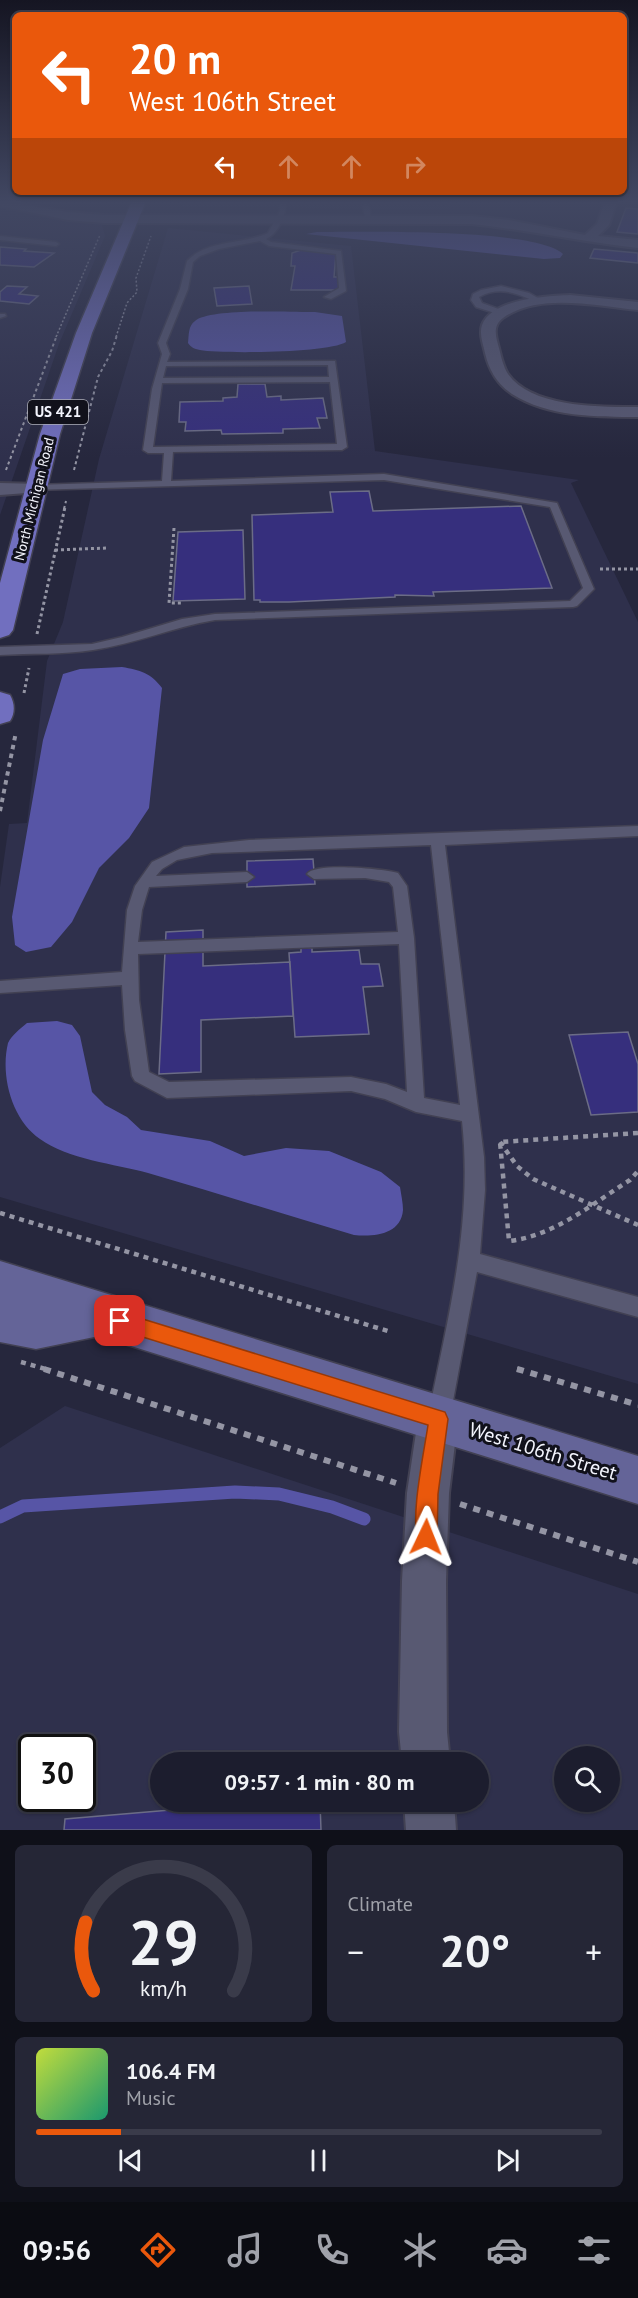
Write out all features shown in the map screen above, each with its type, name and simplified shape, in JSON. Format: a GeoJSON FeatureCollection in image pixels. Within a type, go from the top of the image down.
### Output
{"type":"FeatureCollection","features":[{"type":"Feature","properties":{"kind":"main road","name":"North Michigan Road"},"geometry":{"type":"LineString","coordinates":[[0,630],[34,488],[84,333],[103,286]]}},
{"type":"Feature","properties":{"kind":"main road"},"geometry":{"type":"LineString","coordinates":[[8,722],[12,699]]}},
{"type":"Feature","properties":{"kind":"street"},"geometry":{"type":"LineString","coordinates":[[638,306],[586,301],[545,301],[522,305],[501,313],[492,319],[487,332],[500,372],[514,387],[538,399],[570,408],[604,412],[638,412]]}},
{"type":"Feature","properties":{"kind":"street"},"geometry":{"type":"LineString","coordinates":[[3,481],[34,488]]}},
{"type":"Feature","properties":{"kind":"street","name":"West 106th Street"},"geometry":{"type":"LineString","coordinates":[[0,1284],[638,1480]]}},
{"type":"Feature","properties":{"kind":"street"},"geometry":{"type":"LineString","coordinates":[[6,1340],[36,1327],[98,1314]]}},
{"type":"Feature","properties":{"kind":"street"},"geometry":{"type":"LineString","coordinates":[[425,1752],[423,1732],[424,1581],[428,1494],[438,1419]]}},
{"type":"Feature","properties":{"kind":"street"},"geometry":{"type":"LineString","coordinates":[[430,1812],[431,1830]]}},
{"type":"Feature","properties":{"kind":"lane"},"geometry":{"type":"LineString","coordinates":[[162,364],[332,363],[342,447],[148,450],[158,381],[162,364],[166,354],[162,343],[185,286]]}},
{"type":"Feature","properties":{"kind":"lane"},"geometry":{"type":"LineString","coordinates":[[328,297],[343,289],[343,286]]}},
{"type":"Feature","properties":{"kind":"lane"},"geometry":{"type":"LineString","coordinates":[[501,313],[479,305],[475,300],[476,296],[492,290],[509,290],[525,292],[545,301]]}},
{"type":"Feature","properties":{"kind":"lane"},"geometry":{"type":"LineString","coordinates":[[266,388],[291,379]]}},
{"type":"Feature","properties":{"kind":"lane"},"geometry":{"type":"LineString","coordinates":[[158,381],[334,379]]}},
{"type":"Feature","properties":{"kind":"lane"},"geometry":{"type":"LineString","coordinates":[[208,380],[224,387],[238,388]]}},
{"type":"Feature","properties":{"kind":"lane"},"geometry":{"type":"LineString","coordinates":[[166,484],[169,450]]}},
{"type":"Feature","properties":{"kind":"lane"},"geometry":{"type":"LineString","coordinates":[[0,651],[92,647],[125,640],[182,622],[214,617],[573,604],[589,588],[554,505],[384,477],[34,488]]}},
{"type":"Feature","properties":{"kind":"lane"},"geometry":{"type":"LineString","coordinates":[[470,1115],[416,1104],[386,1092],[351,1084],[167,1090],[141,1076],[133,1043],[129,978],[135,913],[144,882],[153,868],[172,857],[191,850],[638,831]]}},
{"type":"Feature","properties":{"kind":"lane"},"geometry":{"type":"LineString","coordinates":[[438,841],[470,1115],[477,1196],[470,1261],[438,1419]]}},
{"type":"Feature","properties":{"kind":"lane"},"geometry":{"type":"LineString","coordinates":[[314,874],[365,873],[393,877],[400,886],[406,938],[416,1104]]}},
{"type":"Feature","properties":{"kind":"lane"},"geometry":{"type":"LineString","coordinates":[[144,882],[247,877]]}},
{"type":"Feature","properties":{"kind":"lane"},"geometry":{"type":"LineString","coordinates":[[130,948],[406,938]]}},
{"type":"Feature","properties":{"kind":"lane"},"geometry":{"type":"LineString","coordinates":[[0,987],[129,978]]}},
{"type":"Feature","properties":{"kind":"lane"},"geometry":{"type":"LineString","coordinates":[[470,1261],[638,1307]]}},
{"type":"Feature","properties":{"kind":"path"},"geometry":{"type":"LineString","coordinates":[[3,481],[53,344],[78,286]]}},
{"type":"Feature","properties":{"kind":"path"},"geometry":{"type":"LineString","coordinates":[[12,699],[33,651],[55,550],[98,377],[112,351],[127,303],[137,292],[137,286]]}},
{"type":"Feature","properties":{"kind":"path"},"geometry":{"type":"LineString","coordinates":[[55,550],[107,548]]}},
{"type":"Feature","properties":{"kind":"path"},"geometry":{"type":"LineString","coordinates":[[581,569],[638,569]]}},
{"type":"Feature","properties":{"kind":"path"},"geometry":{"type":"LineString","coordinates":[[0,811],[8,722]]}},
{"type":"Feature","properties":{"kind":"path"},"geometry":{"type":"LineString","coordinates":[[500,1142],[638,1133]]}},
{"type":"Feature","properties":{"kind":"path"},"geometry":{"type":"LineString","coordinates":[[500,1142],[519,1168],[551,1187],[622,1216],[638,1225]]}},
{"type":"Feature","properties":{"kind":"path"},"geometry":{"type":"LineString","coordinates":[[500,1142],[509,1241],[527,1239],[547,1232],[630,1180],[638,1171]]}},
{"type":"Feature","properties":{"kind":"path"},"geometry":{"type":"LineString","coordinates":[[0,1213],[391,1332]]}},
{"type":"Feature","properties":{"kind":"path"},"geometry":{"type":"LineString","coordinates":[[6,1340],[126,1394],[638,1562]]}},
{"type":"Feature","properties":{"kind":"path"},"geometry":{"type":"LineString","coordinates":[[517,1369],[638,1405]]}},
{"type":"Feature","properties":{"kind":"shaded area"},"geometry":{"type":"Polygon","coordinates":[[[0,286],[84,286],[59,344],[0,515],[0,286]]]}},
{"type":"Feature","properties":{"kind":"shaded area"},"geometry":{"type":"Polygon","coordinates":[[[151,286],[356,286],[375,451],[579,480],[571,483],[638,622],[638,1384],[0,1197],[0,887],[9,824],[27,823],[47,661],[63,622],[99,459],[151,286]]]}},
{"type":"Feature","properties":{"kind":"shaded area"},"geometry":{"type":"Polygon","coordinates":[[[233,312],[315,312],[342,316],[346,342],[319,348],[251,352],[200,350],[188,343],[191,325],[204,317],[233,312]]]}},
{"type":"Feature","properties":{"kind":"shaded area"},"geometry":{"type":"Polygon","coordinates":[[[122,667],[145,673],[162,688],[149,808],[129,838],[99,868],[72,922],[51,947],[26,952],[15,945],[12,917],[43,740],[63,674],[80,669],[122,667]]]}},
{"type":"Feature","properties":{"kind":"shaded area"},"geometry":{"type":"Polygon","coordinates":[[[57,1021],[72,1025],[80,1036],[92,1092],[105,1105],[127,1117],[141,1130],[210,1141],[244,1156],[286,1148],[329,1151],[381,1172],[400,1187],[403,1210],[397,1225],[377,1235],[354,1235],[148,1173],[77,1156],[51,1146],[30,1131],[15,1109],[7,1083],[6,1056],[8,1043],[27,1023],[57,1021]]]}},
{"type":"Feature","properties":{"kind":"shaded area"},"geometry":{"type":"Polygon","coordinates":[[[65,1406],[638,1594],[638,1830],[0,1830],[0,1448],[65,1406]]]}},
{"type":"Feature","properties":{"kind":"building"},"geometry":{"type":"Polygon","coordinates":[[[7,286],[27,287],[19,294],[38,296],[29,304],[0,301],[0,292],[7,286]]]}},
{"type":"Feature","properties":{"kind":"building"},"geometry":{"type":"Polygon","coordinates":[[[249,286],[252,304],[217,306],[214,288],[249,286]]]}},
{"type":"Feature","properties":{"kind":"building"},"geometry":{"type":"Polygon","coordinates":[[[292,286],[339,286],[339,290],[291,290],[292,286]]]}},
{"type":"Feature","properties":{"kind":"building"},"geometry":{"type":"Polygon","coordinates":[[[238,384],[265,384],[267,397],[281,396],[281,400],[323,398],[327,418],[317,418],[320,428],[283,429],[283,433],[222,434],[221,430],[185,431],[186,422],[179,422],[180,402],[223,401],[223,398],[237,397],[238,384]]]}},
{"type":"Feature","properties":{"kind":"building"},"geometry":{"type":"Polygon","coordinates":[[[369,491],[373,511],[521,506],[552,588],[433,592],[434,596],[395,595],[395,597],[289,602],[254,600],[252,515],[333,512],[330,492],[369,491]]]}},
{"type":"Feature","properties":{"kind":"building"},"geometry":{"type":"Polygon","coordinates":[[[243,530],[245,599],[173,601],[178,532],[243,530]]]}},
{"type":"Feature","properties":{"kind":"building"},"geometry":{"type":"Polygon","coordinates":[[[313,859],[315,884],[247,887],[247,861],[313,859]]]}},
{"type":"Feature","properties":{"kind":"building"},"geometry":{"type":"Polygon","coordinates":[[[203,930],[203,966],[290,962],[293,1016],[201,1020],[201,1072],[159,1074],[166,932],[203,930]]]}},
{"type":"Feature","properties":{"kind":"building"},"geometry":{"type":"Polygon","coordinates":[[[301,948],[312,948],[312,952],[359,950],[361,964],[379,964],[383,986],[363,987],[369,1034],[295,1037],[289,953],[301,952],[301,948]]]}},
{"type":"Feature","properties":{"kind":"building"},"geometry":{"type":"Polygon","coordinates":[[[628,1032],[638,1064],[638,1112],[591,1115],[569,1035],[628,1032]]]}},
{"type":"Feature","properties":{"kind":"building"},"geometry":{"type":"Polygon","coordinates":[[[150,1812],[320,1812],[321,1830],[64,1830],[65,1819],[150,1812]]]}},
{"type":"Feature","properties":{"kind":"waterway"},"geometry":{"type":"LineString","coordinates":[[0,1517],[23,1506],[235,1492],[279,1494],[332,1507],[364,1519]]}},
{"type":"Feature","properties":{"kind":"route"},"geometry":{"type":"LineString","coordinates":[[120,1321],[438,1419],[428,1494],[426,1537]]}}]}
